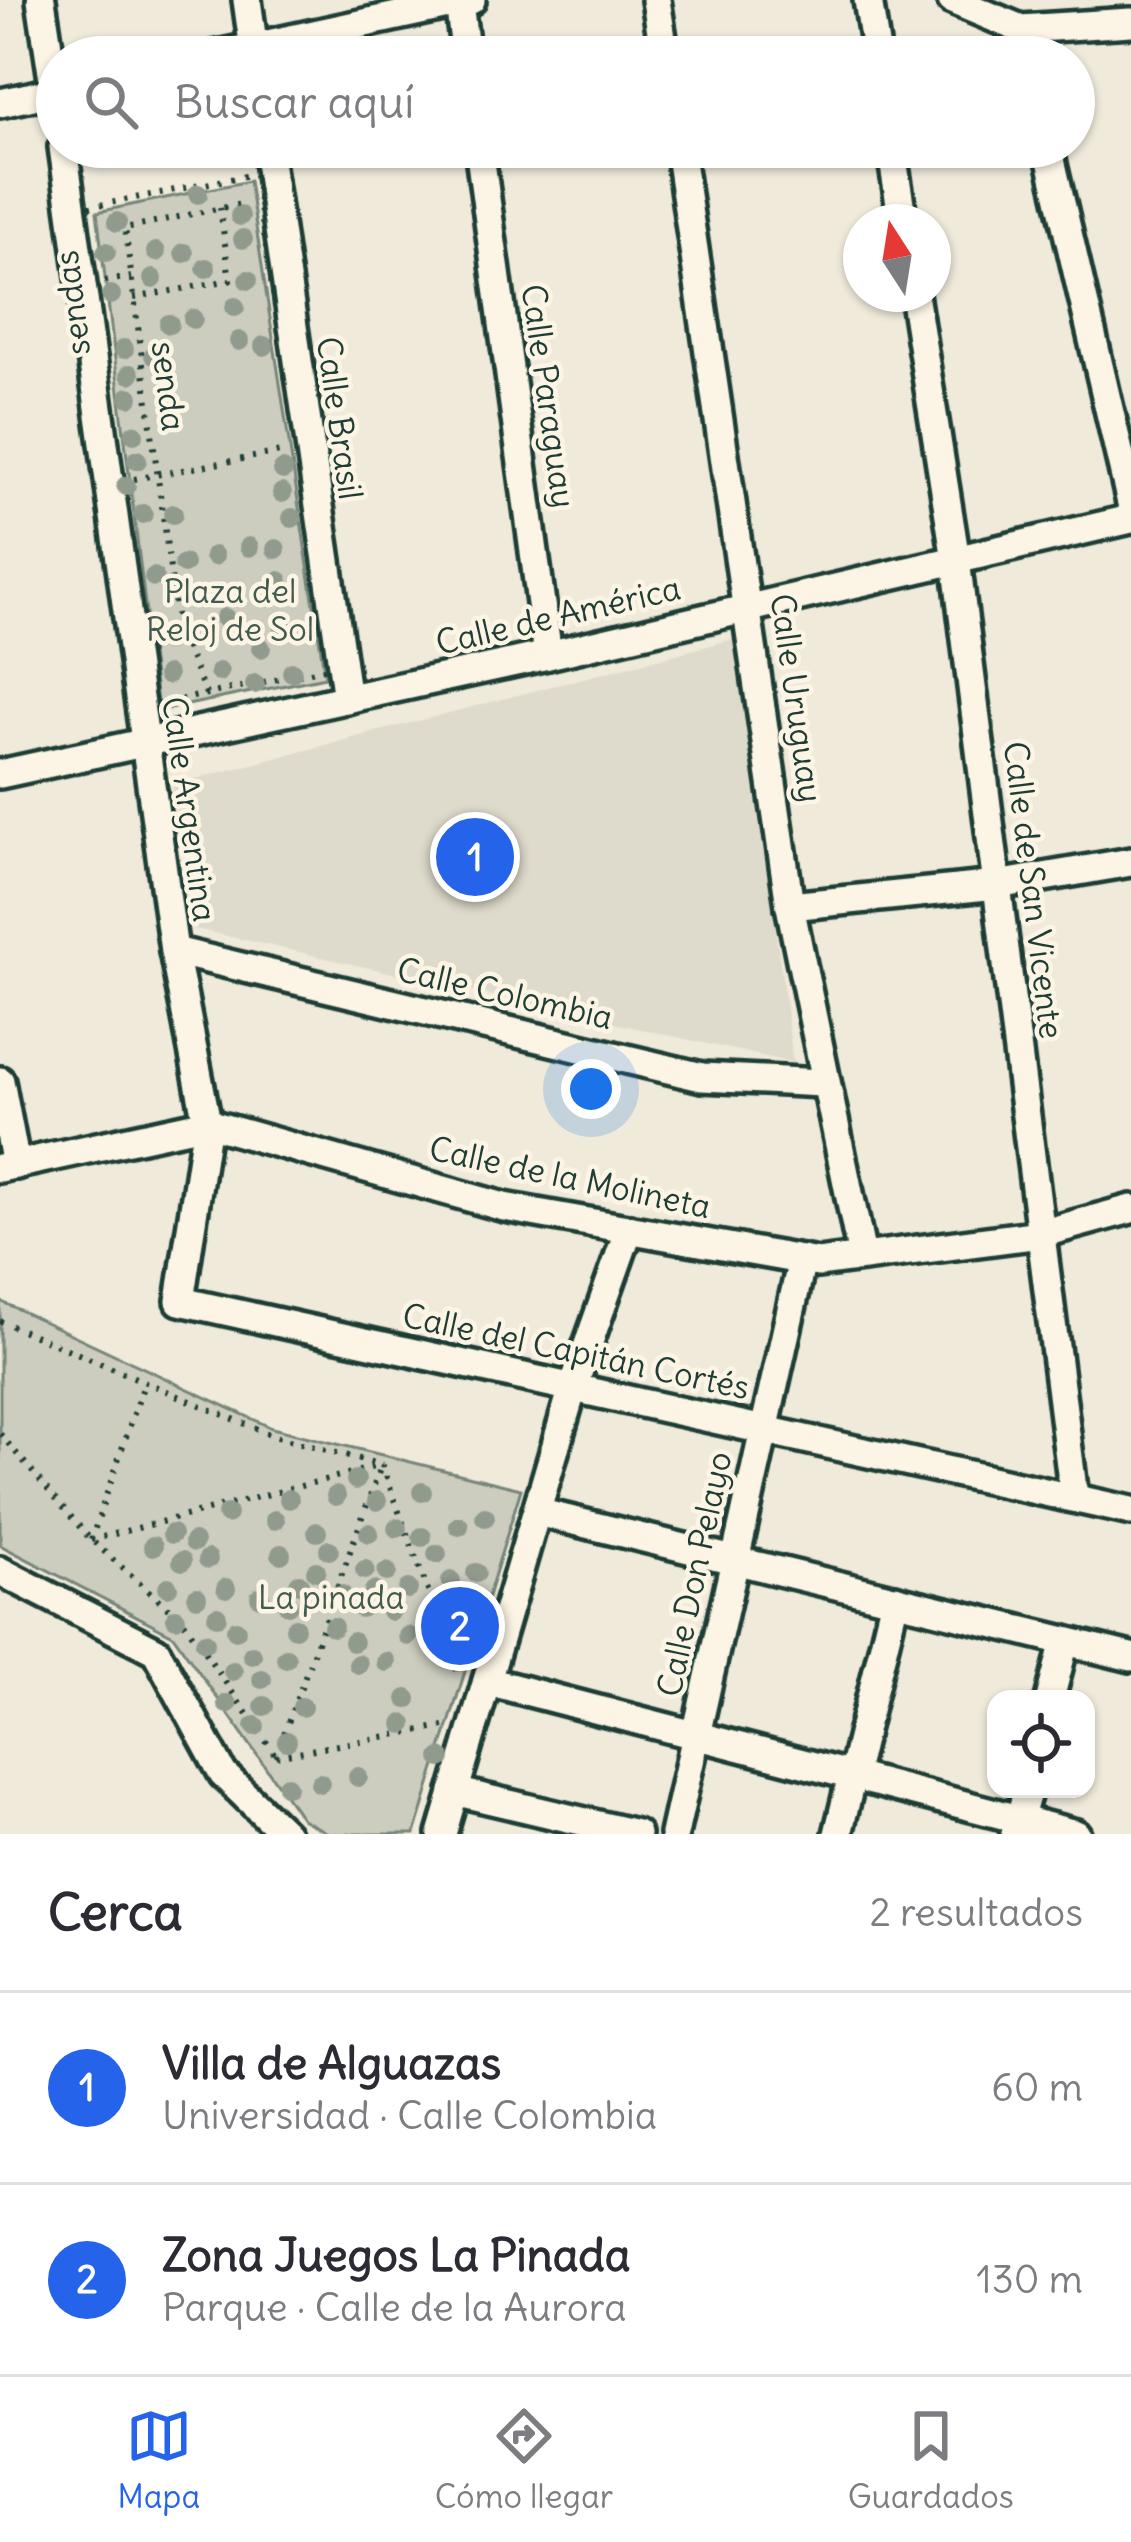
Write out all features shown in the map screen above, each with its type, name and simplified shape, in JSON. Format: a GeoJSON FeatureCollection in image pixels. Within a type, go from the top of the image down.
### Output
{"type":"FeatureCollection","features":[{"type":"Feature","properties":{"kind":"street"},"geometry":{"type":"LineString","coordinates":[[41,0],[47,36]]}},
{"type":"Feature","properties":{"kind":"street"},"geometry":{"type":"LineString","coordinates":[[247,0],[253,36]]}},
{"type":"Feature","properties":{"kind":"street"},"geometry":{"type":"LineString","coordinates":[[656,0],[662,36]]}},
{"type":"Feature","properties":{"kind":"street"},"geometry":{"type":"LineString","coordinates":[[868,0],[874,36]]}},
{"type":"Feature","properties":{"kind":"street"},"geometry":{"type":"LineString","coordinates":[[952,0],[1012,36]]}},
{"type":"Feature","properties":{"kind":"street"},"geometry":{"type":"LineString","coordinates":[[321,36],[465,1],[466,36]]}},
{"type":"Feature","properties":{"kind":"street"},"geometry":{"type":"LineString","coordinates":[[1060,36],[1131,22]]}},
{"type":"Feature","properties":{"kind":"street"},"geometry":{"type":"LineString","coordinates":[[0,103],[36,98]]}},
{"type":"Feature","properties":{"kind":"street","name":"Calle Argentina"},"geometry":{"type":"LineString","coordinates":[[66,168],[114,483],[174,951],[207,1123]]}},
{"type":"Feature","properties":{"kind":"street","name":"Calle Brasil"},"geometry":{"type":"LineString","coordinates":[[267,168],[266,199],[347,699]]}},
{"type":"Feature","properties":{"kind":"street","name":"Calle Paraguay"},"geometry":{"type":"LineString","coordinates":[[481,168],[548,655]]}},
{"type":"Feature","properties":{"kind":"street","name":"Calle Uruguay"},"geometry":{"type":"LineString","coordinates":[[683,168],[790,906],[862,1256]]}},
{"type":"Feature","properties":{"kind":"street"},"geometry":{"type":"LineString","coordinates":[[894,168],[900,204]]}},
{"type":"Feature","properties":{"kind":"street"},"geometry":{"type":"LineString","coordinates":[[1053,168],[1131,503]]}},
{"type":"Feature","properties":{"kind":"street","name":"Calle de San Vicente"},"geometry":{"type":"LineString","coordinates":[[917,312],[956,560],[1074,1497]]}},
{"type":"Feature","properties":{"kind":"street","name":"Calle de América"},"geometry":{"type":"LineString","coordinates":[[0,774],[548,655],[1131,519]]}},
{"type":"Feature","properties":{"kind":"street"},"geometry":{"type":"LineString","coordinates":[[790,906],[997,885],[1131,862]]}},
{"type":"Feature","properties":{"kind":"street","name":"Calle Colombia"},"geometry":{"type":"LineString","coordinates":[[174,951],[702,1077],[823,1083]]}},
{"type":"Feature","properties":{"kind":"street"},"geometry":{"type":"LineString","coordinates":[[0,1081],[8,1166]]}},
{"type":"Feature","properties":{"kind":"street","name":"Calle de la Molineta"},"geometry":{"type":"LineString","coordinates":[[8,1166],[207,1123],[504,1207],[802,1260],[1040,1234],[1131,1209]]}},
{"type":"Feature","properties":{"kind":"street","name":"Calle del Capitán Cortés"},"geometry":{"type":"LineString","coordinates":[[207,1123],[180,1301],[1131,1511]]}},
{"type":"Feature","properties":{"kind":"street"},"geometry":{"type":"LineString","coordinates":[[442,1834],[573,1387],[629,1229]]}},
{"type":"Feature","properties":{"kind":"street","name":"Calle Don Pelayo"},"geometry":{"type":"LineString","coordinates":[[674,1834],[802,1260]]}},
{"type":"Feature","properties":{"kind":"street"},"geometry":{"type":"LineString","coordinates":[[537,1511],[1131,1657]]}},
{"type":"Feature","properties":{"kind":"street"},"geometry":{"type":"LineString","coordinates":[[0,1571],[156,1651],[223,1774],[285,1834]]}},
{"type":"Feature","properties":{"kind":"street"},"geometry":{"type":"LineString","coordinates":[[838,1834],[895,1600]]}},
{"type":"Feature","properties":{"kind":"street"},"geometry":{"type":"LineString","coordinates":[[1052,1690],[1065,1641]]}},
{"type":"Feature","properties":{"kind":"street"},"geometry":{"type":"LineString","coordinates":[[487,1681],[854,1775],[1018,1826],[1076,1834]]}},
{"type":"Feature","properties":{"kind":"street"},"geometry":{"type":"LineString","coordinates":[[454,1791],[636,1834]]}},
{"type":"Feature","properties":{"kind":"path","name":"sendas"},"geometry":{"type":"LineString","coordinates":[[114,483],[85,208],[255,174],[266,199]]}},
{"type":"Feature","properties":{"kind":"path","name":"senda"},"geometry":{"type":"LineString","coordinates":[[206,694],[178,630],[125,228],[266,199]]}},
{"type":"Feature","properties":{"kind":"path"},"geometry":{"type":"LineString","coordinates":[[114,483],[151,706],[328,668],[295,449],[266,199]]}},
{"type":"Feature","properties":{"kind":"path"},"geometry":{"type":"LineString","coordinates":[[134,298],[230,280],[220,208]]}},
{"type":"Feature","properties":{"kind":"path","name":"senda"},"geometry":{"type":"LineString","coordinates":[[114,483],[295,449]]}},
{"type":"Feature","properties":{"kind":"path"},"geometry":{"type":"LineString","coordinates":[[0,1321],[274,1436],[382,1465]]}},
{"type":"Feature","properties":{"kind":"path"},"geometry":{"type":"LineString","coordinates":[[92,1540],[144,1383]]}},
{"type":"Feature","properties":{"kind":"path"},"geometry":{"type":"LineString","coordinates":[[0,1434],[92,1540],[184,1622],[276,1756]]}},
{"type":"Feature","properties":{"kind":"path"},"geometry":{"type":"LineString","coordinates":[[92,1540],[382,1465]]}},
{"type":"Feature","properties":{"kind":"path"},"geometry":{"type":"LineString","coordinates":[[276,1756],[475,1721],[382,1465]]}},
{"type":"Feature","properties":{"kind":"path"},"geometry":{"type":"LineString","coordinates":[[276,1756],[382,1465]]}},
{"type":"Feature","properties":{"kind":"shaded area"},"geometry":{"type":"Polygon","coordinates":[[[738,638],[793,1063],[196,929],[172,785],[738,638]]]}},
{"type":"Feature","properties":{"kind":"green space","name":"Plaza del Reloj de Sol"},"geometry":{"type":"Polygon","coordinates":[[[249,181],[325,677],[158,711],[97,212],[249,181]]]}},
{"type":"Feature","properties":{"kind":"green space","name":"La pinada"},"geometry":{"type":"Polygon","coordinates":[[[0,1301],[272,1428],[521,1489],[415,1834],[330,1834],[302,1819],[173,1635],[0,1545],[0,1301]]]}},
{"type":"Feature","properties":{"kind":"place","name":"Villa de Alguazas"},"geometry":{"type":"Point","coordinates":[475,857]}},
{"type":"Feature","properties":{"kind":"place","name":"Zona Juegos La Pinada"},"geometry":{"type":"Point","coordinates":[460,1626]}}]}
